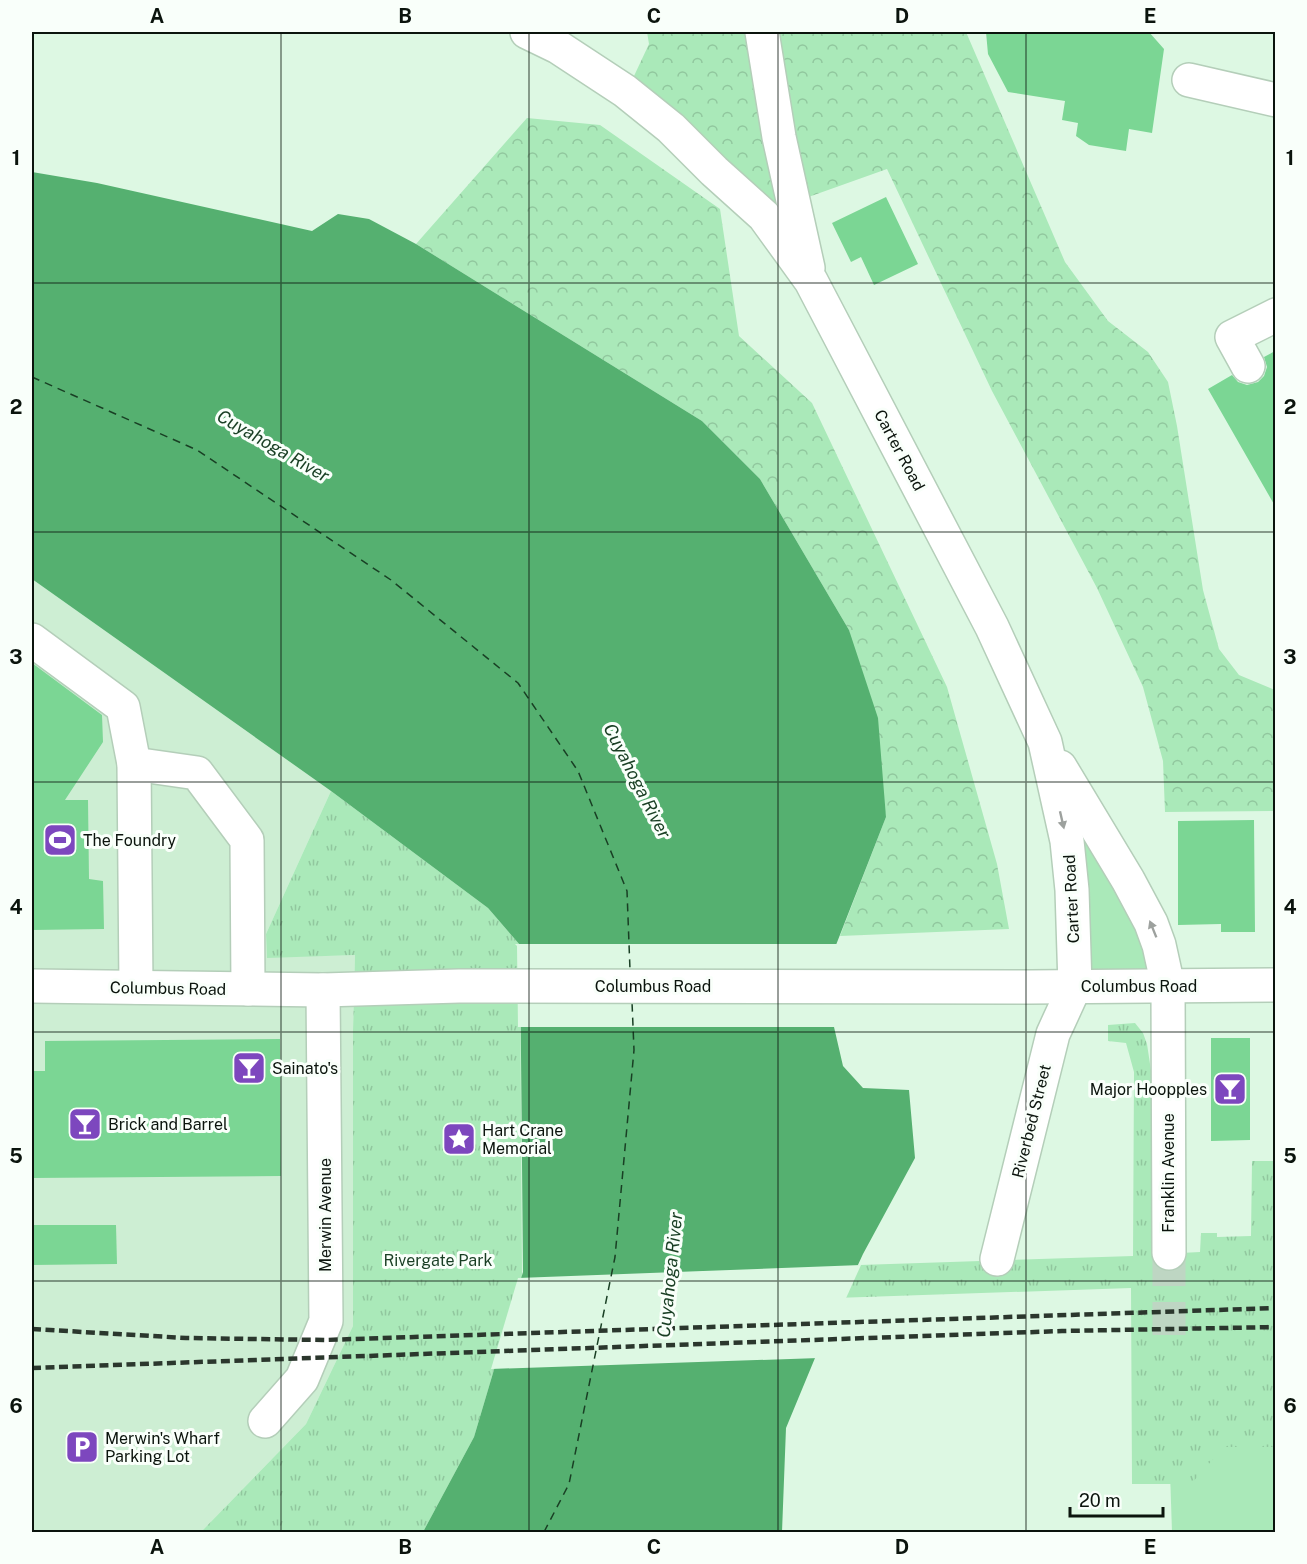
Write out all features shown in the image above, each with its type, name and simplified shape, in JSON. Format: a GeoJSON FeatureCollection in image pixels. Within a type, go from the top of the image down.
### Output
{"type":"FeatureCollection","features":[{"type":"Feature","properties":{"kind":"street","name":"Carter Road"},"geometry":{"type":"LineString","coordinates":[[527,32],[558,47],[625,91],[671,128],[764,216],[811,281],[993,627],[1044,742],[1067,841],[1072,890],[1075,986]]}},
{"type":"Feature","properties":{"kind":"street"},"geometry":{"type":"LineString","coordinates":[[762,32],[779,137],[811,281]]}},
{"type":"Feature","properties":{"kind":"street"},"geometry":{"type":"LineString","coordinates":[[1189,80],[1275,100]]}},
{"type":"Feature","properties":{"kind":"street"},"geometry":{"type":"LineString","coordinates":[[1248,366],[1233,337],[1275,315]]}},
{"type":"Feature","properties":{"kind":"street"},"geometry":{"type":"LineString","coordinates":[[32,640],[123,707],[134,764],[136,987]]}},
{"type":"Feature","properties":{"kind":"street","name":"Franklin Avenue"},"geometry":{"type":"LineString","coordinates":[[1044,742],[1128,880],[1151,923],[1159,945],[1168,986],[1169,1253]]}},
{"type":"Feature","properties":{"kind":"street"},"geometry":{"type":"LineString","coordinates":[[134,764],[197,773],[247,840],[248,989]]}},
{"type":"Feature","properties":{"kind":"street","name":"Columbus Road"},"geometry":{"type":"LineString","coordinates":[[32,986],[323,990],[459,986],[1275,985]]}},
{"type":"Feature","properties":{"kind":"street","name":"Riverbed Street"},"geometry":{"type":"LineString","coordinates":[[997,1259],[1053,1034],[1075,986]]}},
{"type":"Feature","properties":{"kind":"street","name":"Merwin Avenue"},"geometry":{"type":"LineString","coordinates":[[265,1421],[302,1379],[326,1321],[323,990]]}},
{"type":"Feature","properties":{"kind":"shaded area"},"geometry":{"type":"Polygon","coordinates":[[[32,579],[331,791],[266,934],[267,957],[355,955],[353,1326],[306,1424],[201,1532],[32,1532],[32,579]]]}},
{"type":"Feature","properties":{"kind":"green space"},"geometry":{"type":"Polygon","coordinates":[[[647,32],[966,32],[1065,262],[1108,321],[1148,352],[1168,382],[1203,590],[1219,649],[1239,675],[1275,690],[1275,811],[1165,812],[1163,761],[1143,687],[1097,588],[992,391],[887,169],[800,200],[822,281],[714,171],[634,76],[649,44],[647,32]]]}},
{"type":"Feature","properties":{"kind":"green space"},"geometry":{"type":"Polygon","coordinates":[[[527,118],[600,125],[720,209],[739,336],[812,403],[947,687],[997,864],[1009,929],[840,936],[886,817],[849,630],[760,479],[702,421],[416,244],[527,118]]]}},
{"type":"Feature","properties":{"kind":"green space"},"geometry":{"type":"Polygon","coordinates":[[[1050,752],[1168,986],[1075,986],[1050,752]]]}},
{"type":"Feature","properties":{"kind":"green space","name":"Rivergate Park"},"geometry":{"type":"Polygon","coordinates":[[[331,791],[488,908],[520,945],[522,1276],[1133,1256],[1134,1072],[1126,1043],[1108,1041],[1108,1025],[1135,1023],[1143,1033],[1147,1044],[1155,1097],[1161,1254],[1200,1252],[1201,1233],[1217,1233],[1217,1237],[1251,1236],[1252,1161],[1275,1161],[1275,1447],[1224,1447],[1191,1484],[1132,1484],[1131,1288],[512,1309],[474,1437],[423,1532],[201,1532],[306,1424],[353,1326],[355,955],[267,958],[266,934],[331,791]]]}},
{"type":"Feature","properties":{"kind":"green space"},"geometry":{"type":"Polygon","coordinates":[[[1275,1327],[1275,1532],[1172,1532],[1170,1472],[1275,1327]]]}},
{"type":"Feature","properties":{"kind":"water","name":"Cuyahoga River"},"geometry":{"type":"Polygon","coordinates":[[[32,172],[97,183],[312,231],[338,214],[369,219],[416,244],[702,421],[760,479],[849,630],[878,718],[886,817],[836,945],[834,1027],[843,1066],[863,1088],[909,1090],[915,1158],[863,1254],[815,1358],[786,1428],[782,1532],[423,1532],[474,1437],[523,1272],[520,945],[488,908],[331,791],[32,579],[32,172]]]}},
{"type":"Feature","properties":{"kind":"pier"},"geometry":{"type":"Polygon","coordinates":[[[515,944],[840,944],[838,1027],[518,1027],[517,946],[515,944]]]}},
{"type":"Feature","properties":{"kind":"pier"},"geometry":{"type":"Polygon","coordinates":[[[861,1265],[819,1358],[491,1369],[518,1278],[861,1265]]]}},
{"type":"Feature","properties":{"kind":"building"},"geometry":{"type":"Polygon","coordinates":[[[986,32],[1149,32],[1164,49],[1152,133],[1129,129],[1126,151],[1089,145],[1076,136],[1078,123],[1062,120],[1065,101],[1008,92],[988,54],[986,32]]]}},
{"type":"Feature","properties":{"kind":"building"},"geometry":{"type":"Polygon","coordinates":[[[886,197],[918,264],[874,285],[861,257],[851,262],[832,223],[886,197]]]}},
{"type":"Feature","properties":{"kind":"building"},"geometry":{"type":"Polygon","coordinates":[[[1275,351],[1275,506],[1208,389],[1232,375],[1238,382],[1247,385],[1258,382],[1264,376],[1267,367],[1264,357],[1275,351]]]}},
{"type":"Feature","properties":{"kind":"building"},"geometry":{"type":"Polygon","coordinates":[[[32,663],[102,715],[103,742],[65,800],[88,800],[89,879],[103,881],[104,929],[32,930],[32,663]]]}},
{"type":"Feature","properties":{"kind":"building"},"geometry":{"type":"Polygon","coordinates":[[[1254,820],[1255,932],[1221,932],[1221,924],[1178,925],[1178,821],[1254,820]]]}},
{"type":"Feature","properties":{"kind":"building","name":"Major Hoopples"},"geometry":{"type":"Polygon","coordinates":[[[1211,1038],[1250,1038],[1250,1140],[1211,1141],[1211,1038]]]}},
{"type":"Feature","properties":{"kind":"building"},"geometry":{"type":"Polygon","coordinates":[[[280,1039],[281,1176],[32,1178],[32,1071],[45,1071],[45,1041],[280,1039]]]}},
{"type":"Feature","properties":{"kind":"building"},"geometry":{"type":"Polygon","coordinates":[[[32,1225],[116,1225],[117,1264],[32,1265],[32,1225]]]}},
{"type":"Feature","properties":{"kind":"ferry route"},"geometry":{"type":"LineString","coordinates":[[32,377],[197,450],[391,580],[518,683],[578,771],[627,891],[630,970]]}},
{"type":"Feature","properties":{"kind":"ferry route"},"geometry":{"type":"LineString","coordinates":[[544,1532],[569,1484],[615,1257],[634,1050],[632,1002]]}},
{"type":"Feature","properties":{"kind":"tunnel"},"geometry":{"type":"LineString","coordinates":[[1169,1253],[1169,1345]]}},
{"type":"Feature","properties":{"kind":"railway"},"geometry":{"type":"LineString","coordinates":[[32,1329],[186,1338],[325,1340],[1276,1308]]}},
{"type":"Feature","properties":{"kind":"railway"},"geometry":{"type":"LineString","coordinates":[[32,1368],[1062,1331],[1276,1327]]}},
{"type":"Feature","properties":{"kind":"place","name":"The Foundry"},"geometry":{"type":"Point","coordinates":[60,840]}},
{"type":"Feature","properties":{"kind":"place","name":"Sainato's"},"geometry":{"type":"Point","coordinates":[249,1068]}},
{"type":"Feature","properties":{"kind":"place","name":"Major Hoopples"},"geometry":{"type":"Point","coordinates":[1230,1089]}},
{"type":"Feature","properties":{"kind":"place","name":"Brick and Barrel"},"geometry":{"type":"Point","coordinates":[85,1124]}},
{"type":"Feature","properties":{"kind":"place","name":"Hart Crane Memorial"},"geometry":{"type":"Point","coordinates":[459,1139]}},
{"type":"Feature","properties":{"kind":"place","name":"Merwin's Wharf Parking Lot"},"geometry":{"type":"Point","coordinates":[82,1447]}}]}
